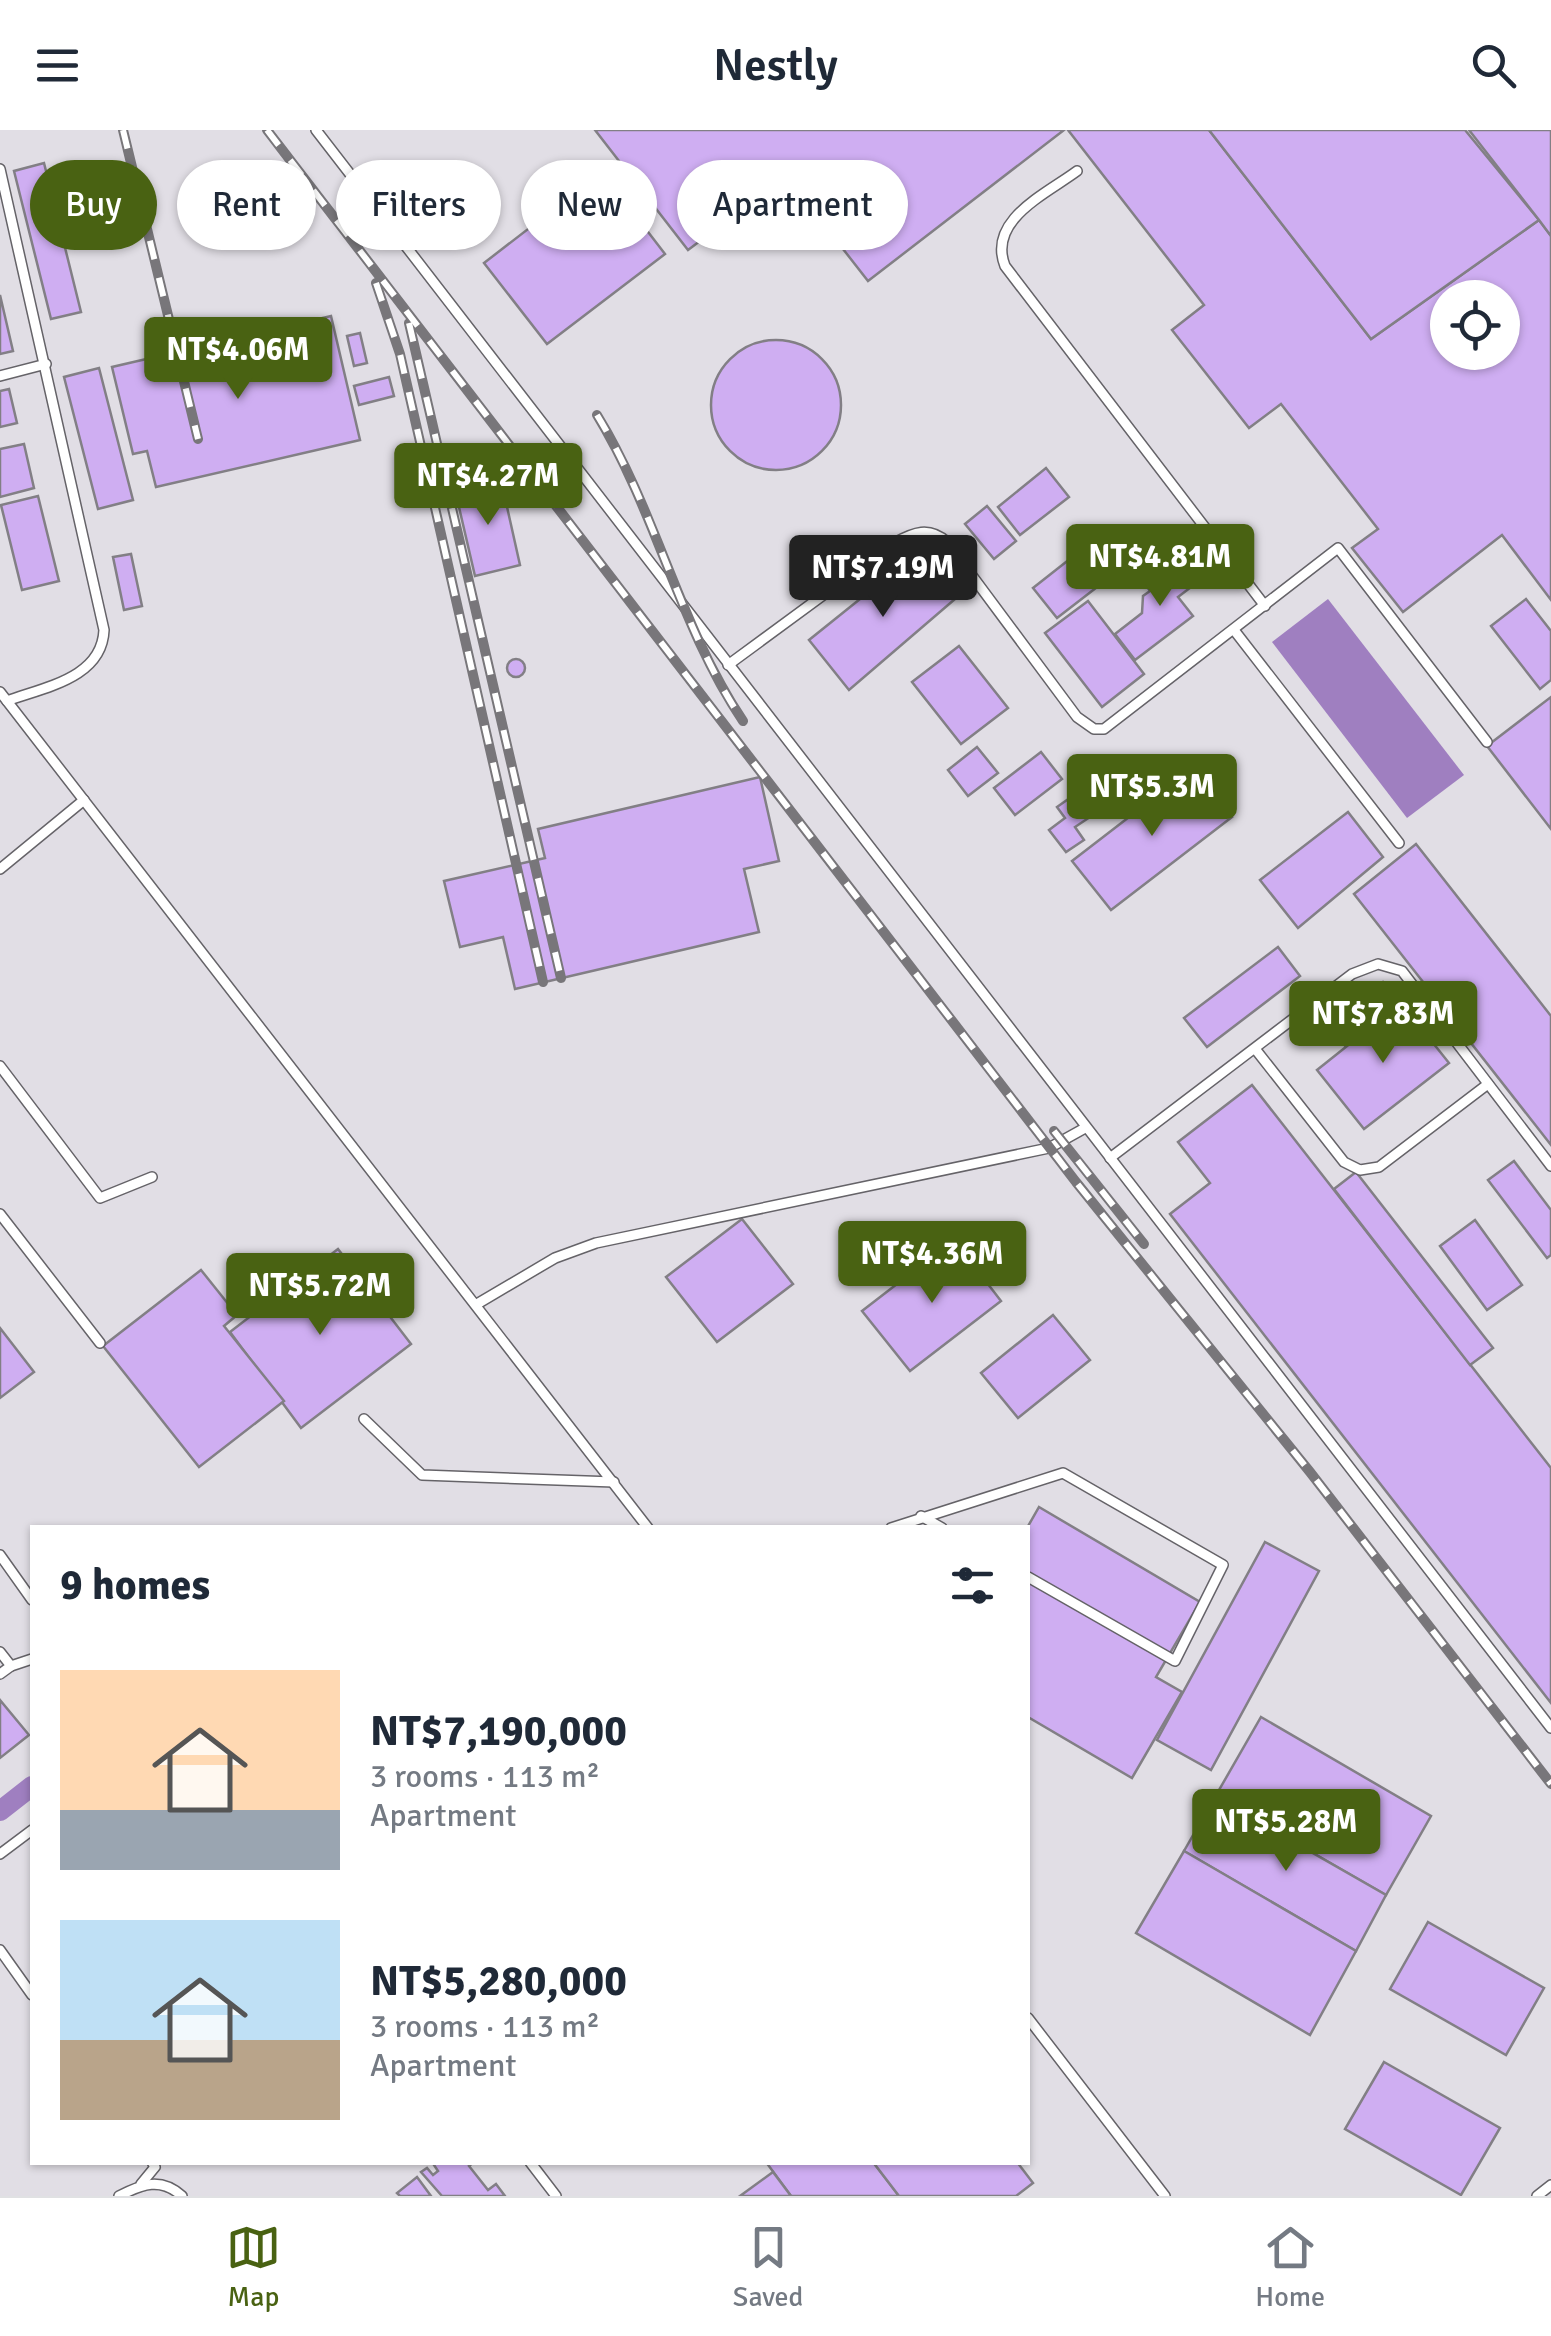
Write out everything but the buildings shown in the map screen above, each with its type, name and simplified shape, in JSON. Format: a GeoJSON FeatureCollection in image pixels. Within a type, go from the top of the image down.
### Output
{"type":"FeatureCollection","features":[{"type":"Feature","properties":{"kind":"lane"},"geometry":{"type":"LineString","coordinates":[[316,130],[1551,1728]]}},
{"type":"Feature","properties":{"kind":"lane"},"geometry":{"type":"LineString","coordinates":[[0,169],[102,615],[104,646],[87,669],[3,697],[646,1525]]}},
{"type":"Feature","properties":{"kind":"lane"},"geometry":{"type":"LineString","coordinates":[[1077,170],[1008,224],[1000,243],[1006,266],[1265,606]]}},
{"type":"Feature","properties":{"kind":"lane"},"geometry":{"type":"LineString","coordinates":[[0,376],[46,364]]}},
{"type":"Feature","properties":{"kind":"lane"},"geometry":{"type":"LineString","coordinates":[[728,665],[894,543],[923,530],[937,533],[947,542],[1078,717],[1094,729],[1113,726],[1338,548],[1487,742]]}},
{"type":"Feature","properties":{"kind":"lane"},"geometry":{"type":"LineString","coordinates":[[1234,630],[1399,843]]}},
{"type":"Feature","properties":{"kind":"lane"},"geometry":{"type":"LineString","coordinates":[[0,869],[84,800]]}},
{"type":"Feature","properties":{"kind":"lane"},"geometry":{"type":"LineString","coordinates":[[1110,1158],[1352,974],[1378,964],[1392,965],[1402,972],[1551,1166]]}},
{"type":"Feature","properties":{"kind":"lane"},"geometry":{"type":"LineString","coordinates":[[1256,1050],[1344,1162],[1360,1170],[1379,1167],[1488,1084]]}},
{"type":"Feature","properties":{"kind":"lane"},"geometry":{"type":"LineString","coordinates":[[0,1066],[100,1198],[152,1177]]}},
{"type":"Feature","properties":{"kind":"lane"},"geometry":{"type":"LineString","coordinates":[[476,1304],[555,1258],[596,1244],[1050,1148],[1085,1128]]}},
{"type":"Feature","properties":{"kind":"lane"},"geometry":{"type":"LineString","coordinates":[[0,1214],[100,1342]]}},
{"type":"Feature","properties":{"kind":"lane"},"geometry":{"type":"LineString","coordinates":[[364,1419],[422,1475],[614,1482]]}},
{"type":"Feature","properties":{"kind":"lane"},"geometry":{"type":"LineString","coordinates":[[898,1525],[1063,1474],[1223,1565],[1175,1661],[1030,1577]]}},
{"type":"Feature","properties":{"kind":"lane"},"geometry":{"type":"LineString","coordinates":[[921,1516],[937,1525]]}},
{"type":"Feature","properties":{"kind":"lane"},"geometry":{"type":"LineString","coordinates":[[0,1555],[30,1597]]}},
{"type":"Feature","properties":{"kind":"lane"},"geometry":{"type":"LineString","coordinates":[[0,1652],[11,1666]]}},
{"type":"Feature","properties":{"kind":"lane"},"geometry":{"type":"LineString","coordinates":[[0,1674],[30,1660]]}},
{"type":"Feature","properties":{"kind":"lane"},"geometry":{"type":"LineString","coordinates":[[0,1854],[30,1832]]}},
{"type":"Feature","properties":{"kind":"lane"},"geometry":{"type":"LineString","coordinates":[[0,1950],[30,1992]]}},
{"type":"Feature","properties":{"kind":"lane"},"geometry":{"type":"LineString","coordinates":[[1030,2021],[1165,2196]]}},
{"type":"Feature","properties":{"kind":"lane"},"geometry":{"type":"LineString","coordinates":[[119,2196],[141,2184],[154,2165]]}},
{"type":"Feature","properties":{"kind":"lane"},"geometry":{"type":"LineString","coordinates":[[532,2165],[556,2196]]}},
{"type":"Feature","properties":{"kind":"lane"},"geometry":{"type":"LineString","coordinates":[[141,2184],[170,2186],[182,2196]]}},
{"type":"Feature","properties":{"kind":"lane"},"geometry":{"type":"LineString","coordinates":[[1536,2196],[1551,2185]]}},
{"type":"Feature","properties":{"kind":"shaded area"},"geometry":{"type":"Polygon","coordinates":[[[1328,599],[1464,775],[1407,818],[1272,642],[1328,599]]]}},
{"type":"Feature","properties":{"kind":"shaded area"},"geometry":{"type":"Polygon","coordinates":[[[1111,755],[1128,762],[1135,779],[1128,796],[1111,803],[1094,796],[1087,779],[1094,762],[1111,755]]]}},
{"type":"Feature","properties":{"kind":"waterway"},"geometry":{"type":"LineString","coordinates":[[0,1811],[30,1788]]}},
{"type":"Feature","properties":{"kind":"railway"},"geometry":{"type":"LineString","coordinates":[[123,130],[198,439]]}},
{"type":"Feature","properties":{"kind":"railway"},"geometry":{"type":"LineString","coordinates":[[267,130],[1076,1182],[1310,1472],[1551,1784]]}},
{"type":"Feature","properties":{"kind":"railway"},"geometry":{"type":"LineString","coordinates":[[376,283],[400,354],[543,982]]}},
{"type":"Feature","properties":{"kind":"railway"},"geometry":{"type":"LineString","coordinates":[[409,323],[561,978]]}},
{"type":"Feature","properties":{"kind":"railway"},"geometry":{"type":"LineString","coordinates":[[597,415],[636,491],[702,647],[743,721]]}},
{"type":"Feature","properties":{"kind":"railway"},"geometry":{"type":"LineString","coordinates":[[1054,1131],[1144,1244]]}}]}
